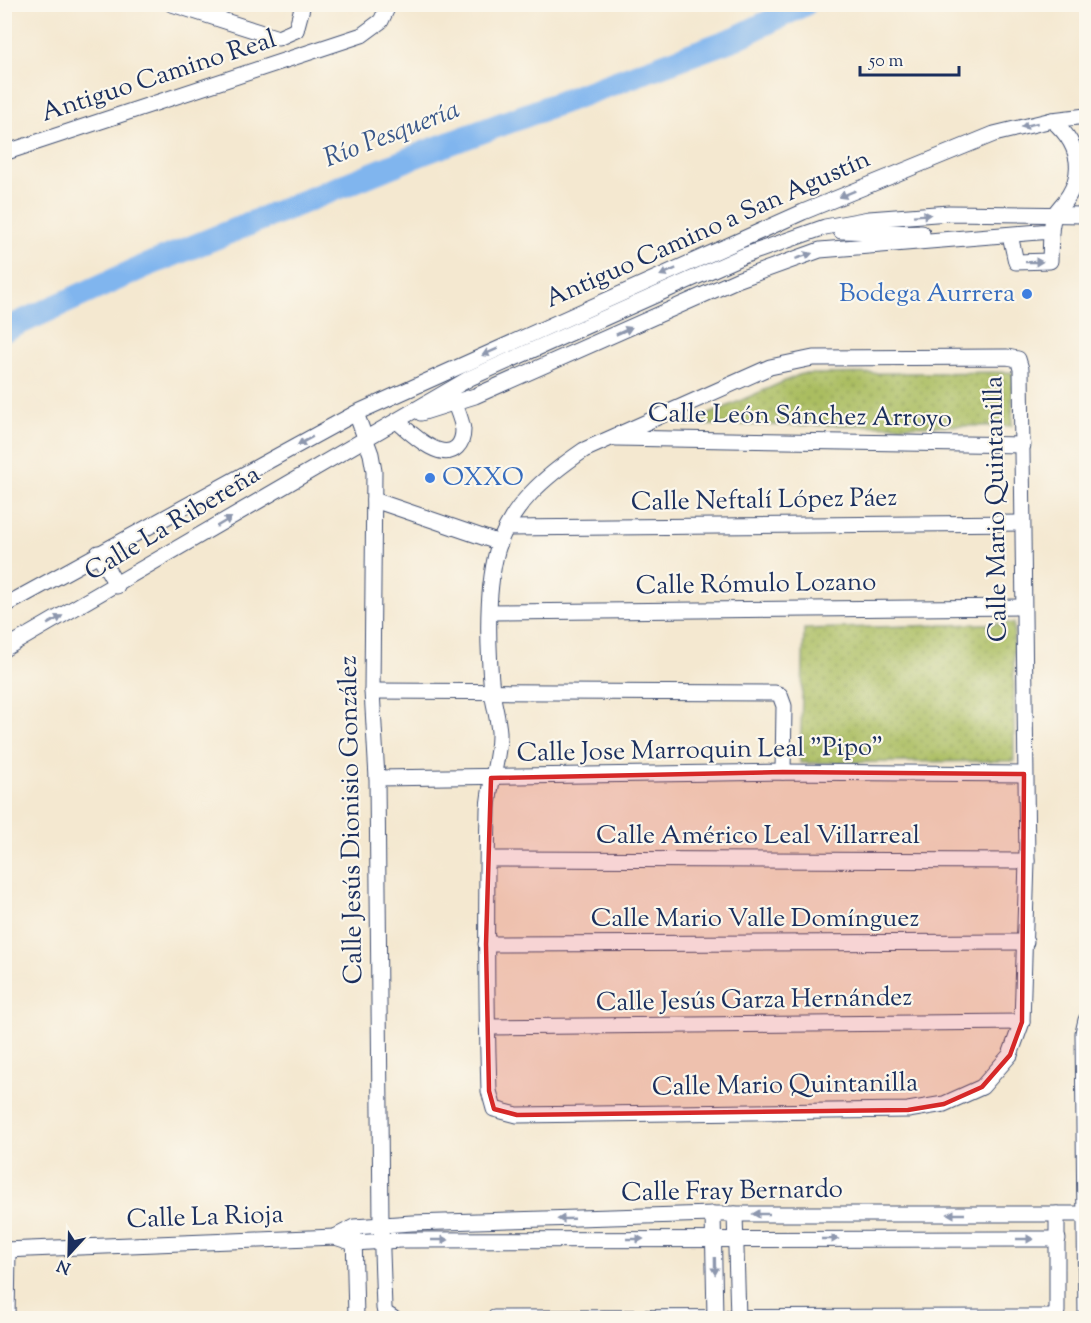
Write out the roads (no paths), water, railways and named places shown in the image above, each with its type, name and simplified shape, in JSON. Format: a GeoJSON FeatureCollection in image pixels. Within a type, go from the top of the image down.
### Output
{"type":"FeatureCollection","features":[{"type":"Feature","properties":{"kind":"street"},"geometry":{"type":"LineString","coordinates":[[172,4],[213,10],[278,38],[286,60]]}},
{"type":"Feature","properties":{"kind":"street"},"geometry":{"type":"LineString","coordinates":[[303,4],[296,30],[305,52]]}},
{"type":"Feature","properties":{"kind":"street","name":"Antiguo Camino Real"},"geometry":{"type":"LineString","coordinates":[[4,153],[305,52],[362,36],[373,29],[388,7]]}},
{"type":"Feature","properties":{"kind":"street"},"geometry":{"type":"LineString","coordinates":[[278,38],[296,30]]}},
{"type":"Feature","properties":{"kind":"street","name":"Antiguo Camino a San Agustín"},"geometry":{"type":"LineString","coordinates":[[356,413],[803,212],[994,134],[1052,120],[1086,116]]}},
{"type":"Feature","properties":{"kind":"street"},"geometry":{"type":"LineString","coordinates":[[1010,235],[1016,262],[1050,261],[1054,213],[1069,195],[1076,181],[1078,167],[1071,141],[1052,120]]}},
{"type":"Feature","properties":{"kind":"street","name":"Antiguo Camino a San Agustín"},"geometry":{"type":"LineString","coordinates":[[452,397],[601,320],[744,256],[835,224],[949,213],[1086,215]]}},
{"type":"Feature","properties":{"kind":"street"},"geometry":{"type":"LineString","coordinates":[[802,234],[890,230],[950,238]]}},
{"type":"Feature","properties":{"kind":"street"},"geometry":{"type":"LineString","coordinates":[[364,439],[414,412],[425,413],[452,397],[586,347],[737,280],[820,250],[1051,231]]}},
{"type":"Feature","properties":{"kind":"street"},"geometry":{"type":"LineString","coordinates":[[586,347],[601,320]]}},
{"type":"Feature","properties":{"kind":"street","name":"Calle Mario Quintanilla"},"geometry":{"type":"LineString","coordinates":[[1007,357],[1018,359],[1023,445],[1022,607],[1027,861],[1026,942],[1022,1022],[1010,1055],[982,1087],[944,1104],[908,1110],[517,1115],[494,1109],[489,1091],[486,944],[489,859],[488,795],[499,733],[492,691],[490,612],[492,578],[500,543],[528,495],[557,468],[584,450],[613,438],[770,367],[813,358],[1007,357]]}},
{"type":"Feature","properties":{"kind":"street"},"geometry":{"type":"LineString","coordinates":[[398,422],[420,441],[442,452],[454,450],[462,442],[463,429],[452,397]]}},
{"type":"Feature","properties":{"kind":"street","name":"Calle Jesús Dionisio González"},"geometry":{"type":"LineString","coordinates":[[356,413],[371,454],[374,471],[372,691],[377,778],[381,1231],[384,1308],[385,1313],[393,1318]]}},
{"type":"Feature","properties":{"kind":"street","name":"Calle La Ribereña"},"geometry":{"type":"LineString","coordinates":[[4,606],[356,413]]}},
{"type":"Feature","properties":{"kind":"street","name":"Calle León Sánchez Arroyo"},"geometry":{"type":"LineString","coordinates":[[613,438],[1023,445]]}},
{"type":"Feature","properties":{"kind":"street","name":"Calle La Ribereña"},"geometry":{"type":"LineString","coordinates":[[4,649],[117,586],[364,439]]}},
{"type":"Feature","properties":{"kind":"street"},"geometry":{"type":"LineString","coordinates":[[374,500],[500,543]]}},
{"type":"Feature","properties":{"kind":"street","name":"Calle Neftalí López Páez"},"geometry":{"type":"LineString","coordinates":[[507,528],[1022,523]]}},
{"type":"Feature","properties":{"kind":"street"},"geometry":{"type":"LineString","coordinates":[[98,553],[117,586]]}},
{"type":"Feature","properties":{"kind":"street","name":"Calle Rómulo Lozano"},"geometry":{"type":"LineString","coordinates":[[490,612],[1022,607]]}},
{"type":"Feature","properties":{"kind":"street"},"geometry":{"type":"LineString","coordinates":[[372,691],[775,693],[780,695],[784,706],[783,771]]}},
{"type":"Feature","properties":{"kind":"street","name":"Calle Jose Marroquin Leal \"Pipo\""},"geometry":{"type":"LineString","coordinates":[[377,778],[491,778],[783,771],[1024,774]]}},
{"type":"Feature","properties":{"kind":"street","name":"Calle Américo Leal Villarreal"},"geometry":{"type":"LineString","coordinates":[[489,859],[1027,861]]}},
{"type":"Feature","properties":{"kind":"street","name":"Calle Mario Valle Domínguez"},"geometry":{"type":"LineString","coordinates":[[486,944],[1026,942]]}},
{"type":"Feature","properties":{"kind":"street"},"geometry":{"type":"LineString","coordinates":[[1086,1020],[1083,1033],[1086,1318]]}},
{"type":"Feature","properties":{"kind":"street","name":"Calle Jesús Garza Hernández"},"geometry":{"type":"LineString","coordinates":[[487,1027],[1022,1022]]}},
{"type":"Feature","properties":{"kind":"street"},"geometry":{"type":"LineString","coordinates":[[713,1214],[715,1318]]}},
{"type":"Feature","properties":{"kind":"street","name":"Calle Fray Bernardo"},"geometry":{"type":"LineString","coordinates":[[381,1231],[713,1214],[1085,1214]]}},
{"type":"Feature","properties":{"kind":"street"},"geometry":{"type":"LineString","coordinates":[[735,1214],[738,1318]]}},
{"type":"Feature","properties":{"kind":"street"},"geometry":{"type":"LineString","coordinates":[[494,1318],[1054,1317],[1057,1312],[1057,1214]]}},
{"type":"Feature","properties":{"kind":"street"},"geometry":{"type":"LineString","coordinates":[[354,1227],[356,1318]]}},
{"type":"Feature","properties":{"kind":"street","name":"Calle La Rioja"},"geometry":{"type":"LineString","coordinates":[[335,1237],[354,1227],[381,1231]]}},
{"type":"Feature","properties":{"kind":"street","name":"Calle Fray Bernardo"},"geometry":{"type":"LineString","coordinates":[[381,1231],[714,1238],[1058,1239]]}},
{"type":"Feature","properties":{"kind":"street","name":"Calle La Rioja"},"geometry":{"type":"LineString","coordinates":[[6,1250],[335,1237],[354,1243],[381,1231]]}},
{"type":"Feature","properties":{"kind":"street"},"geometry":{"type":"LineString","coordinates":[[6,1250],[7,1318]]}},
{"type":"Feature","properties":{"kind":"waterway","name":"Río Pesquería"},"geometry":{"type":"LineString","coordinates":[[4,330],[143,267],[426,152],[736,38],[805,4]]}},
{"type":"Feature","properties":{"kind":"place","name":"Bodega Aurrera"},"geometry":{"type":"Point","coordinates":[1027,294]}},
{"type":"Feature","properties":{"kind":"place","name":"OXXO"},"geometry":{"type":"Point","coordinates":[430,478]}}]}
